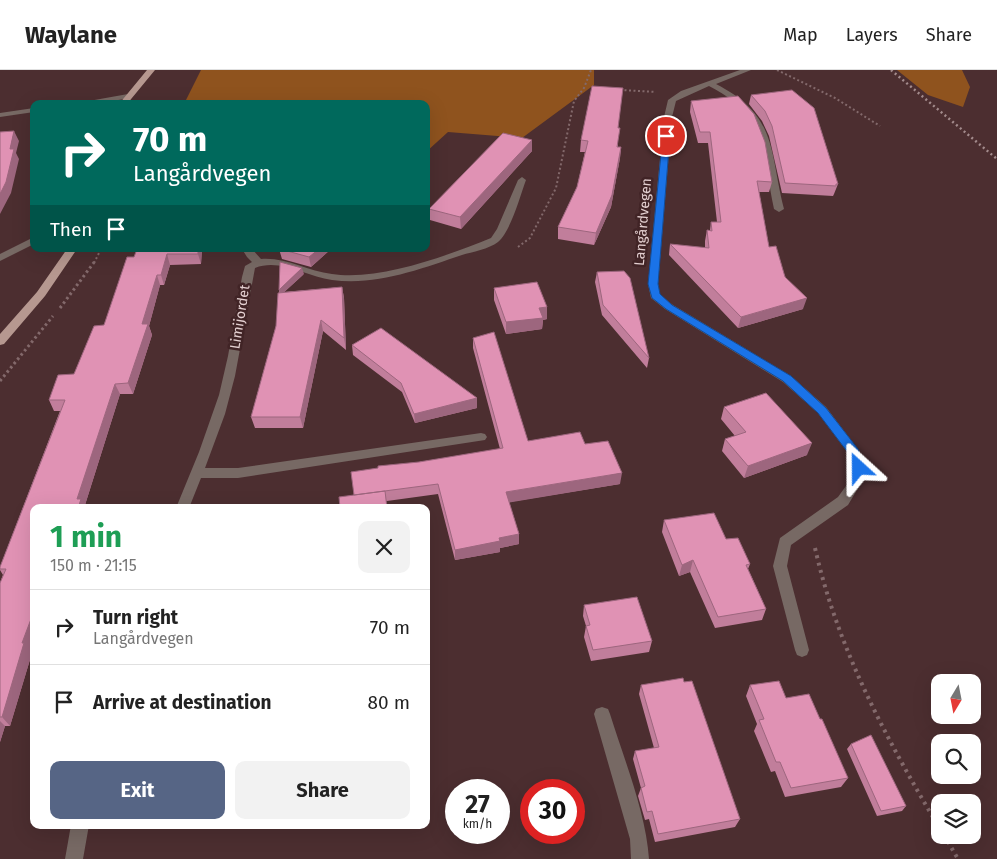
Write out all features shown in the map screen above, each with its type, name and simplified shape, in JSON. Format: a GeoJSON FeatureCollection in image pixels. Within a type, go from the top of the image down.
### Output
{"type":"FeatureCollection","features":[{"type":"Feature","properties":{"kind":"main road"},"geometry":{"type":"LineString","coordinates":[[126,100],[151,70]]}},
{"type":"Feature","properties":{"kind":"main road"},"geometry":{"type":"LineString","coordinates":[[0,341],[41,294],[70,252]]}},
{"type":"Feature","properties":{"kind":"street"},"geometry":{"type":"LineString","coordinates":[[684,93],[747,70]]}},
{"type":"Feature","properties":{"kind":"street"},"geometry":{"type":"LineString","coordinates":[[710,84],[742,104],[756,118],[764,139],[779,209]]}},
{"type":"Feature","properties":{"kind":"street","name":"Langårdvegen"},"geometry":{"type":"LineString","coordinates":[[684,93],[672,100],[668,117],[653,284],[655,296],[669,307],[787,379],[822,410],[854,452],[859,468],[857,480],[843,501],[785,542],[780,566],[802,650]]}},
{"type":"Feature","properties":{"kind":"street"},"geometry":{"type":"LineString","coordinates":[[102,100],[128,96]]}},
{"type":"Feature","properties":{"kind":"street"},"geometry":{"type":"LineString","coordinates":[[0,115],[30,111]]}},
{"type":"Feature","properties":{"kind":"street"},"geometry":{"type":"LineString","coordinates":[[248,252],[258,262],[275,262],[330,277],[358,279],[388,276],[494,240],[502,229],[522,180]]}},
{"type":"Feature","properties":{"kind":"street"},"geometry":{"type":"LineString","coordinates":[[0,258],[30,242]]}},
{"type":"Feature","properties":{"kind":"street","name":"Limijordet"},"geometry":{"type":"LineString","coordinates":[[184,504],[216,424],[233,358],[246,280],[250,266],[258,262]]}},
{"type":"Feature","properties":{"kind":"street"},"geometry":{"type":"LineString","coordinates":[[197,473],[238,473],[480,437]]}},
{"type":"Feature","properties":{"kind":"street"},"geometry":{"type":"LineString","coordinates":[[602,714],[639,839],[640,859]]}},
{"type":"Feature","properties":{"kind":"street"},"geometry":{"type":"LineString","coordinates":[[74,859],[79,829]]}},
{"type":"Feature","properties":{"kind":"path"},"geometry":{"type":"LineString","coordinates":[[777,70],[835,98],[880,126]]}},
{"type":"Feature","properties":{"kind":"path"},"geometry":{"type":"LineString","coordinates":[[612,90],[684,93]]}},
{"type":"Feature","properties":{"kind":"path"},"geometry":{"type":"LineString","coordinates":[[810,523],[817,562],[832,612],[857,674],[907,775],[931,814]]}},
{"type":"Feature","properties":{"kind":"path"},"geometry":{"type":"LineString","coordinates":[[949,844],[958,859]]}},
{"type":"Feature","properties":{"kind":"shaded area"},"geometry":{"type":"Polygon","coordinates":[[[201,70],[594,70],[594,85],[522,138],[448,132],[430,148],[430,100],[186,100],[201,70]]]}},
{"type":"Feature","properties":{"kind":"shaded area"},"geometry":{"type":"Polygon","coordinates":[[[897,70],[962,70],[970,87],[963,107],[928,95],[897,70]]]}},
{"type":"Feature","properties":{"kind":"building"},"geometry":{"type":"Polygon","coordinates":[[[592,86],[623,88],[617,147],[621,147],[612,195],[596,233],[558,227],[577,187],[588,141],[581,140],[592,86]]]}},
{"type":"Feature","properties":{"kind":"building"},"geometry":{"type":"Polygon","coordinates":[[[792,90],[814,108],[838,184],[836,186],[785,183],[772,126],[765,111],[751,95],[792,90]]]}},
{"type":"Feature","properties":{"kind":"building"},"geometry":{"type":"Polygon","coordinates":[[[738,96],[754,114],[765,142],[772,182],[757,181],[769,247],[776,246],[785,277],[807,298],[741,317],[670,244],[709,248],[707,230],[712,231],[711,222],[721,222],[710,132],[700,132],[691,101],[738,96]]]}},
{"type":"Feature","properties":{"kind":"building"},"geometry":{"type":"Polygon","coordinates":[[[14,131],[10,149],[14,149],[6,182],[0,194],[0,132],[14,131]]]}},
{"type":"Feature","properties":{"kind":"building"},"geometry":{"type":"Polygon","coordinates":[[[503,133],[532,140],[460,217],[430,208],[503,133]]]}},
{"type":"Feature","properties":{"kind":"building"},"geometry":{"type":"Polygon","coordinates":[[[136,252],[198,252],[198,254],[167,254],[161,275],[157,275],[142,324],[148,324],[128,383],[115,384],[77,499],[81,499],[79,504],[30,504],[30,622],[22,643],[24,643],[2,717],[0,717],[0,583],[6,569],[0,569],[0,567],[65,400],[49,400],[58,375],[74,374],[94,326],[104,325],[127,257],[134,257],[136,252]]]}},
{"type":"Feature","properties":{"kind":"building"},"geometry":{"type":"Polygon","coordinates":[[[291,252],[315,252],[309,257],[291,252]]]}},
{"type":"Feature","properties":{"kind":"building"},"geometry":{"type":"Polygon","coordinates":[[[280,262],[302,268],[279,290],[280,262]]]}},
{"type":"Feature","properties":{"kind":"building"},"geometry":{"type":"Polygon","coordinates":[[[624,271],[630,278],[649,358],[603,305],[597,272],[624,271]]]}},
{"type":"Feature","properties":{"kind":"building"},"geometry":{"type":"Polygon","coordinates":[[[537,282],[547,307],[539,308],[543,318],[506,322],[494,288],[537,282]]]}},
{"type":"Feature","properties":{"kind":"building"},"geometry":{"type":"Polygon","coordinates":[[[342,287],[344,338],[321,320],[300,417],[251,417],[276,326],[278,293],[342,287]]]}},
{"type":"Feature","properties":{"kind":"building"},"geometry":{"type":"Polygon","coordinates":[[[381,328],[477,398],[414,414],[401,383],[352,345],[381,328]]]}},
{"type":"Feature","properties":{"kind":"building"},"geometry":{"type":"Polygon","coordinates":[[[494,332],[528,441],[580,432],[585,444],[608,441],[622,473],[506,492],[519,534],[499,538],[500,541],[455,550],[438,484],[354,495],[351,472],[378,468],[378,466],[419,462],[503,448],[473,338],[494,332]]]}},
{"type":"Feature","properties":{"kind":"building"},"geometry":{"type":"Polygon","coordinates":[[[766,393],[812,443],[748,466],[725,439],[746,432],[724,407],[766,393]]]}},
{"type":"Feature","properties":{"kind":"building"},"geometry":{"type":"Polygon","coordinates":[[[385,491],[387,504],[340,504],[339,497],[385,491]]]}},
{"type":"Feature","properties":{"kind":"building"},"geometry":{"type":"Polygon","coordinates":[[[714,513],[726,539],[738,538],[750,564],[746,565],[766,609],[718,617],[693,560],[682,565],[664,520],[714,513]]]}},
{"type":"Feature","properties":{"kind":"building"},"geometry":{"type":"Polygon","coordinates":[[[637,597],[652,641],[593,650],[586,626],[590,625],[584,605],[637,597]]]}},
{"type":"Feature","properties":{"kind":"building"},"geometry":{"type":"Polygon","coordinates":[[[683,678],[684,682],[692,681],[740,819],[658,834],[652,811],[647,812],[641,788],[645,786],[635,751],[659,747],[641,685],[683,678]]]}},
{"type":"Feature","properties":{"kind":"building"},"geometry":{"type":"Polygon","coordinates":[[[779,681],[786,698],[809,694],[848,778],[791,788],[780,762],[776,762],[759,720],[764,719],[750,685],[779,681]]]}},
{"type":"Feature","properties":{"kind":"building"},"geometry":{"type":"Polygon","coordinates":[[[871,735],[906,806],[881,811],[851,744],[871,735]]]}},
{"type":"Feature","properties":{"kind":"railway"},"geometry":{"type":"LineString","coordinates":[[891,70],[997,159]]}},
{"type":"Feature","properties":{"kind":"route"},"geometry":{"type":"LineString","coordinates":[[666,136],[653,284],[655,296],[669,307],[787,379],[822,410],[854,452],[859,468]]}}]}
